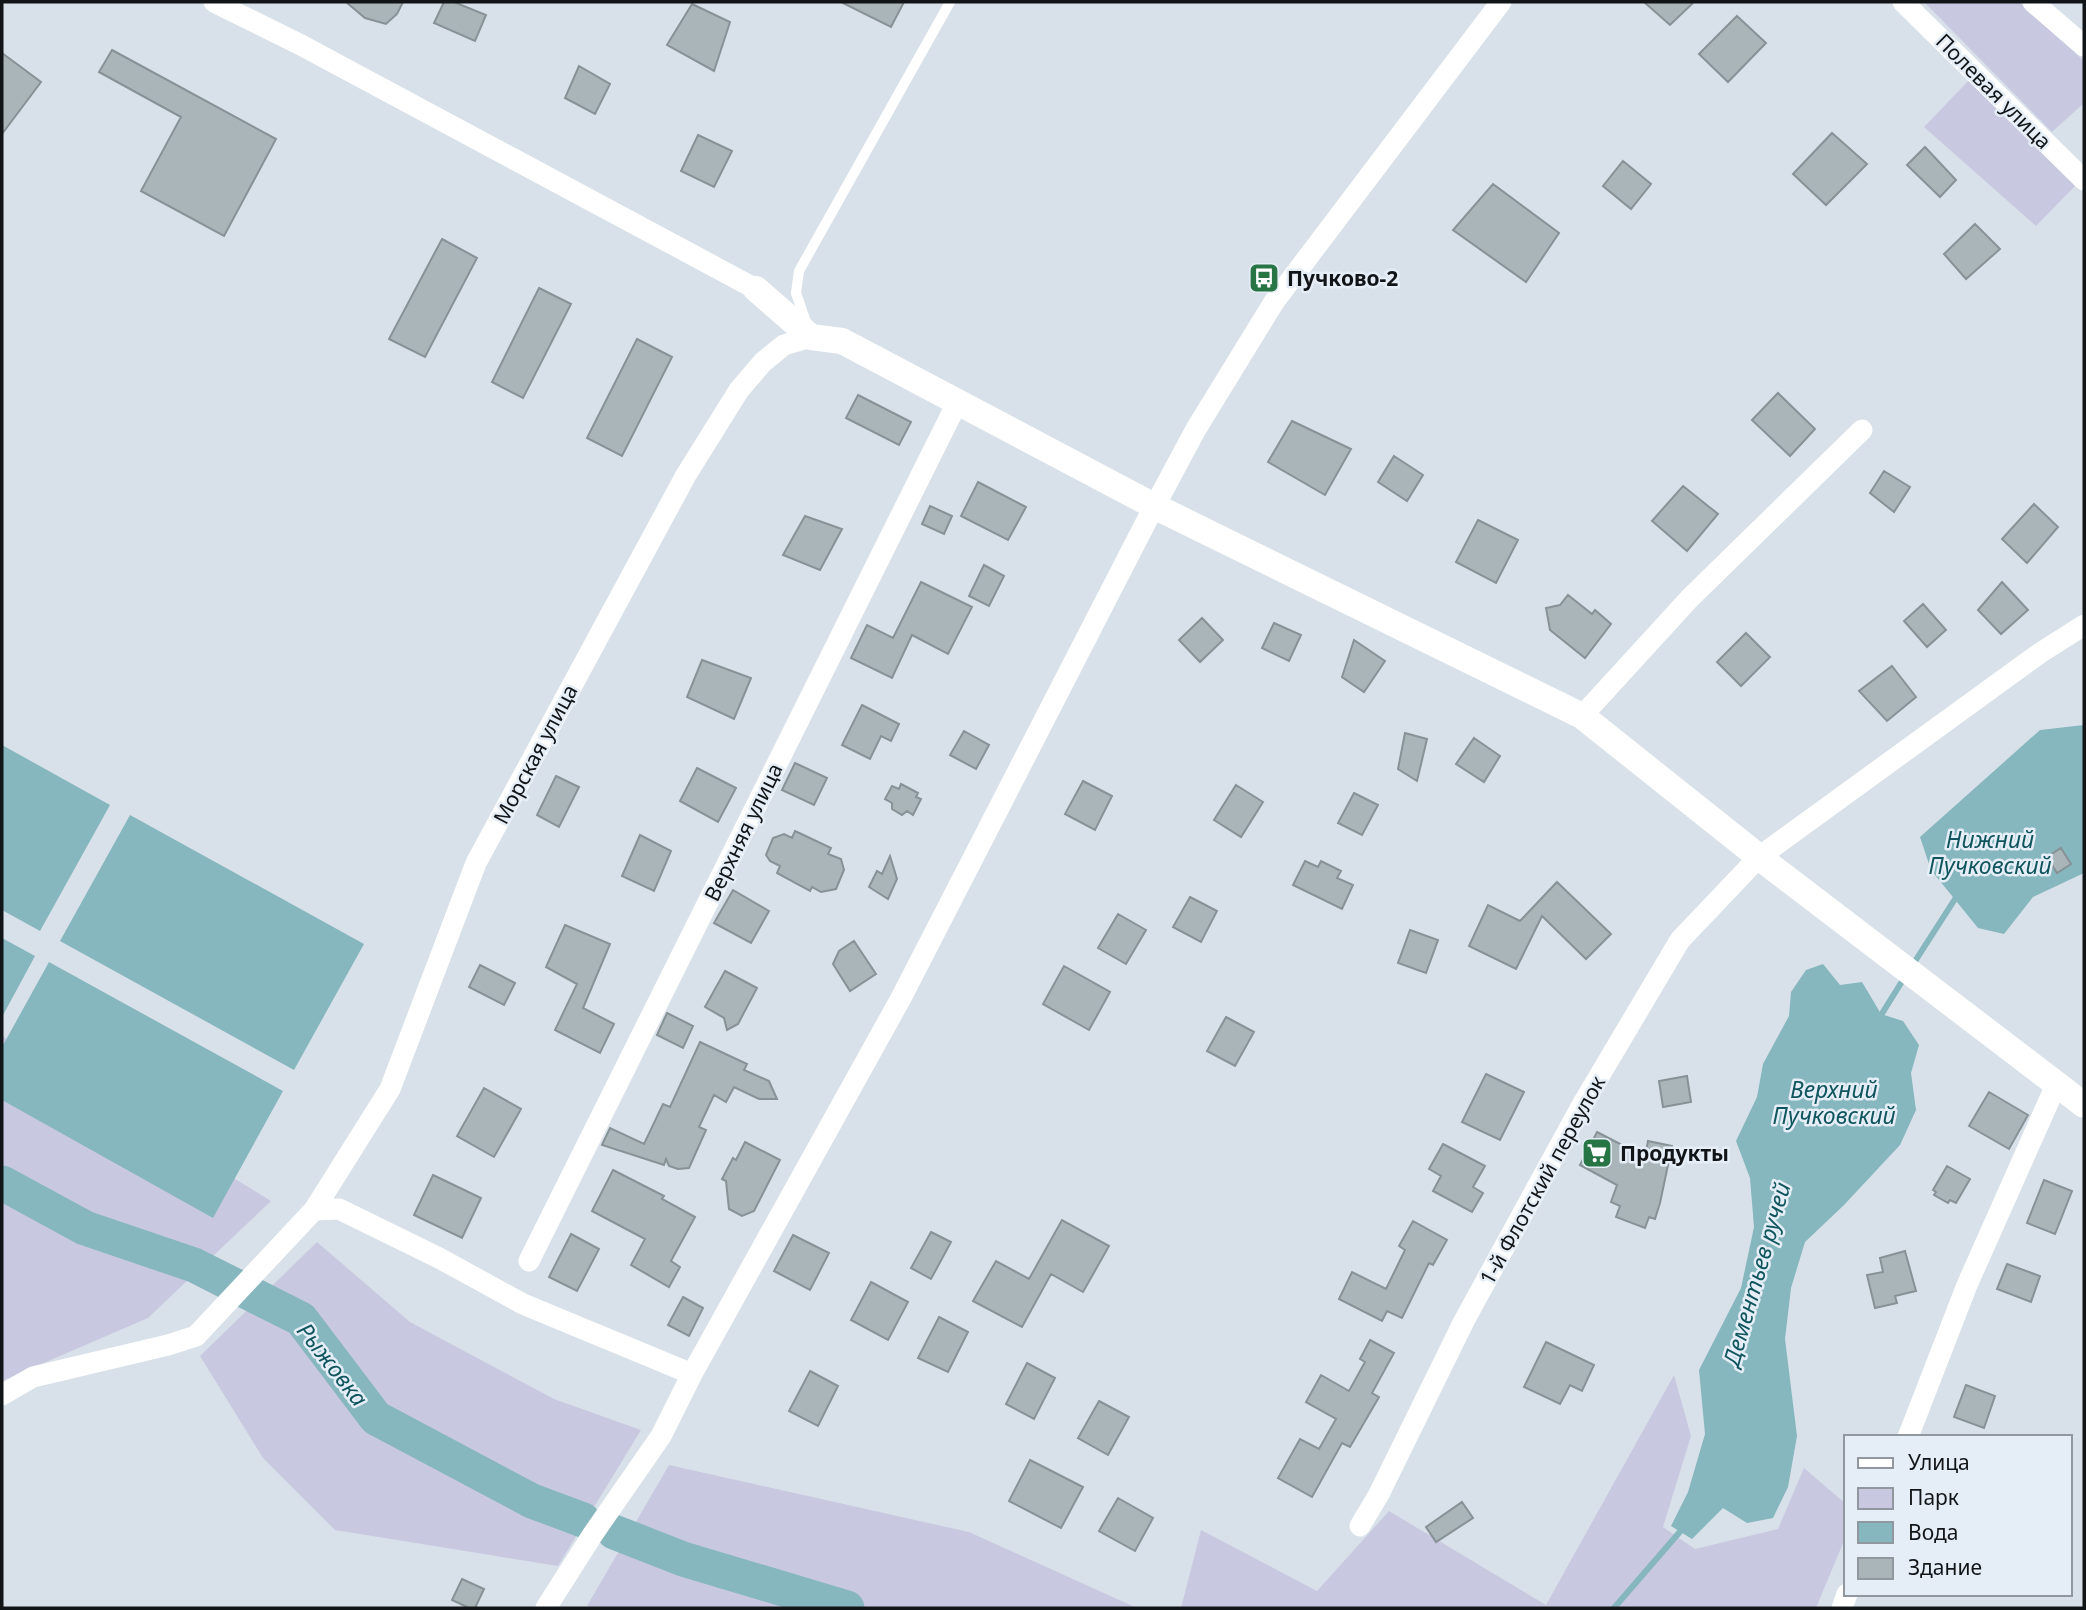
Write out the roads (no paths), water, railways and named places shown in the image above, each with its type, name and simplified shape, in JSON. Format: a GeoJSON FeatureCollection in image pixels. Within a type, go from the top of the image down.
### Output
{"type":"FeatureCollection","features":[{"type":"Feature","properties":{"kind":"street"},"geometry":{"type":"LineString","coordinates":[[214,2],[301,45],[756,289],[811,337],[842,341],[1154,506],[1582,716],[1759,857],[2084,1105]]}},
{"type":"Feature","properties":{"kind":"street"},"geometry":{"type":"LineString","coordinates":[[546,1608],[661,1436],[692,1374],[901,998],[1196,429],[1274,302],[1502,2]]}},
{"type":"Feature","properties":{"kind":"street","name":"Полевая улица"},"geometry":{"type":"LineString","coordinates":[[1903,2],[2084,180]]}},
{"type":"Feature","properties":{"kind":"street"},"geometry":{"type":"LineString","coordinates":[[2033,2],[2084,46]]}},
{"type":"Feature","properties":{"kind":"street","name":"Морская улица"},"geometry":{"type":"LineString","coordinates":[[2,1395],[33,1377],[168,1345],[195,1336],[314,1210],[390,1089],[476,863],[686,475],[739,390],[763,362],[784,345],[811,337]]}},
{"type":"Feature","properties":{"kind":"street","name":"Верхняя улица"},"geometry":{"type":"LineString","coordinates":[[529,1261],[957,403]]}},
{"type":"Feature","properties":{"kind":"street"},"geometry":{"type":"LineString","coordinates":[[1582,716],[1690,598],[1862,430]]}},
{"type":"Feature","properties":{"kind":"street","name":"1-й Флотский переулок"},"geometry":{"type":"LineString","coordinates":[[1360,1525],[1379,1494],[1477,1297],[1582,1105],[1680,940],[1759,857],[2040,653],[2084,625]]}},
{"type":"Feature","properties":{"kind":"street"},"geometry":{"type":"LineString","coordinates":[[1909,1435],[1968,1284],[2056,1085]]}},
{"type":"Feature","properties":{"kind":"street"},"geometry":{"type":"LineString","coordinates":[[314,1210],[339,1209],[439,1258],[523,1304],[692,1374]]}},
{"type":"Feature","properties":{"kind":"lane"},"geometry":{"type":"LineString","coordinates":[[811,337],[796,293],[799,271],[950,2]]}},
{"type":"Feature","properties":{"kind":"water","name":"Нижний Пучковский"},"geometry":{"type":"Polygon","coordinates":[[[2084,725],[2084,873],[2033,897],[2004,934],[1978,928],[1931,870],[1920,837],[2040,730],[2084,725]]]}},
{"type":"Feature","properties":{"kind":"water"},"geometry":{"type":"Polygon","coordinates":[[[2,745],[110,805],[40,931],[2,910],[2,745]]]}},
{"type":"Feature","properties":{"kind":"water"},"geometry":{"type":"Polygon","coordinates":[[[130,815],[364,944],[294,1070],[60,941],[130,815]]]}},
{"type":"Feature","properties":{"kind":"water"},"geometry":{"type":"Polygon","coordinates":[[[2,938],[35,956],[2,1017],[2,938]]]}},
{"type":"Feature","properties":{"kind":"water"},"geometry":{"type":"Polygon","coordinates":[[[49,962],[283,1091],[213,1218],[2,1100],[2,1047],[49,962]]]}},
{"type":"Feature","properties":{"kind":"water","name":"Верхний Пучковский"},"geometry":{"type":"Polygon","coordinates":[[[1823,964],[1840,985],[1862,982],[1881,1014],[1903,1021],[1919,1045],[1911,1073],[1916,1110],[1900,1145],[1805,1242],[1791,1288],[1785,1339],[1797,1436],[1788,1487],[1773,1518],[1747,1523],[1723,1508],[1692,1539],[1671,1526],[1688,1492],[1705,1434],[1699,1370],[1741,1288],[1754,1227],[1750,1178],[1736,1141],[1757,1097],[1763,1064],[1789,1016],[1791,992],[1806,970],[1823,964]]]}},
{"type":"Feature","properties":{"kind":"waterway","name":"Дементьев ручей"},"geometry":{"type":"LineString","coordinates":[[1912,966],[1955,899],[1961,895]]}},
{"type":"Feature","properties":{"kind":"waterway","name":"Дементьев ручей"},"geometry":{"type":"LineString","coordinates":[[1878,1020],[1906,975]]}},
{"type":"Feature","properties":{"kind":"waterway","name":"Рыжовка"},"geometry":{"type":"LineString","coordinates":[[2,1183],[85,1228],[194,1265],[301,1319],[376,1418],[532,1501],[583,1520]]}},
{"type":"Feature","properties":{"kind":"waterway","name":"Дементьев ручей"},"geometry":{"type":"LineString","coordinates":[[1614,1608],[1684,1527]]}},
{"type":"Feature","properties":{"kind":"waterway","name":"Рыжовка"},"geometry":{"type":"LineString","coordinates":[[614,1532],[683,1559],[847,1608]]}},
{"type":"Feature","properties":{"kind":"place","name":"Пучково-2"},"geometry":{"type":"Point","coordinates":[1264,278]}},
{"type":"Feature","properties":{"kind":"place","name":"Продукты"},"geometry":{"type":"Point","coordinates":[1597,1153]}}]}
